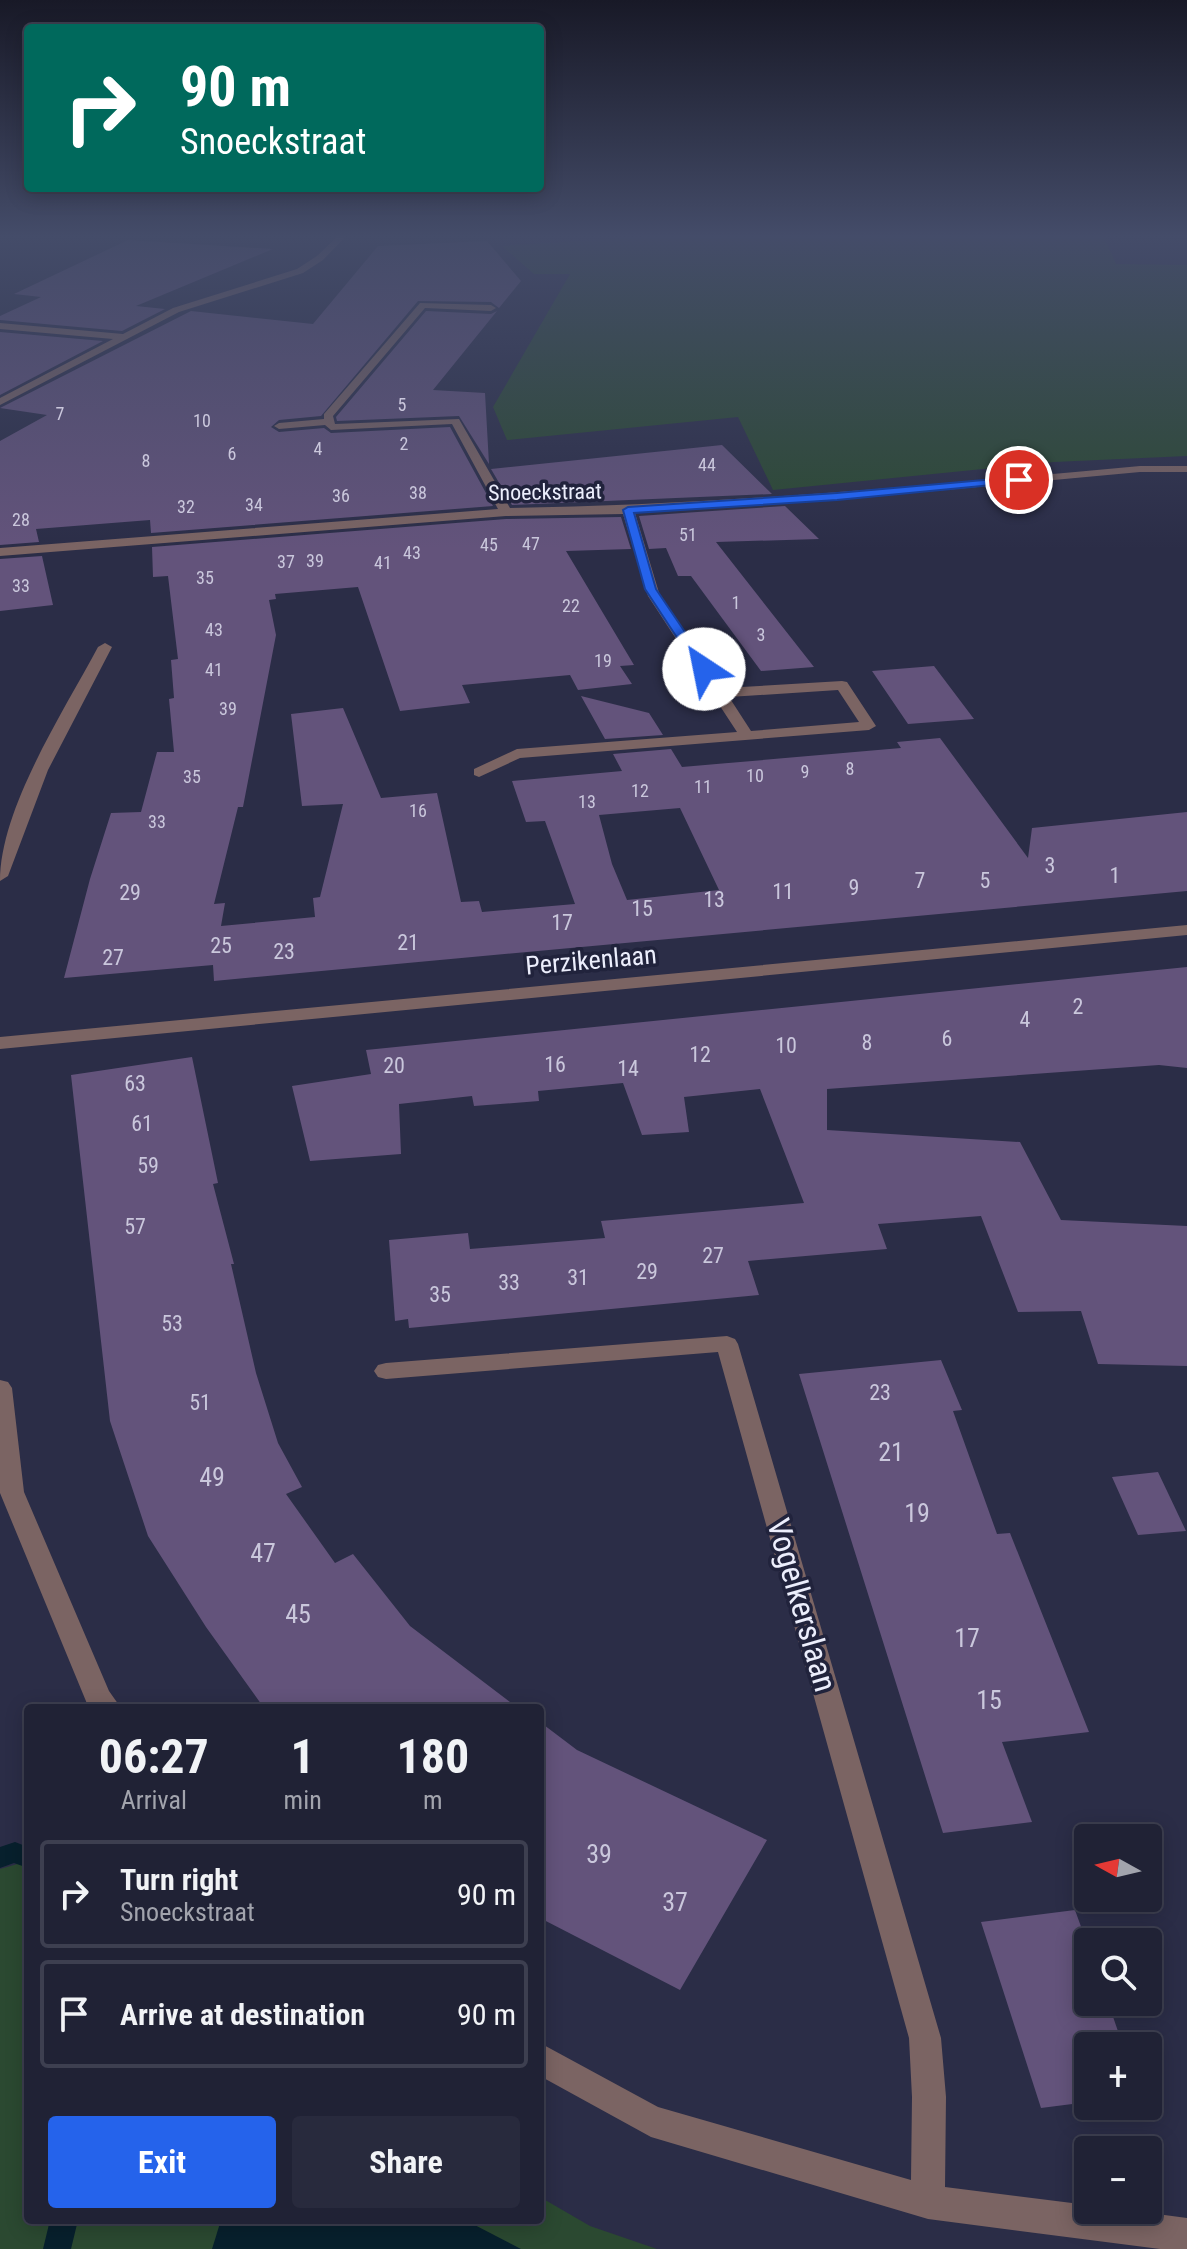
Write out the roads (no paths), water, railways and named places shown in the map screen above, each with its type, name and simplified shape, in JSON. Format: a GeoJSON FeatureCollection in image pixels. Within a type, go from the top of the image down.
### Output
{"type":"FeatureCollection","features":[{"type":"Feature","properties":{"kind":"street"},"geometry":{"type":"LineString","coordinates":[[0,402],[119,339]]}},
{"type":"Feature","properties":{"kind":"street"},"geometry":{"type":"LineString","coordinates":[[394,339],[328,416],[331,427],[455,421],[506,512]]}},
{"type":"Feature","properties":{"kind":"street"},"geometry":{"type":"LineString","coordinates":[[279,426],[329,422]]}},
{"type":"Feature","properties":{"kind":"street","name":"Snoeckstraat"},"geometry":{"type":"LineString","coordinates":[[0,552],[506,512],[628,510],[837,497],[1140,469],[1187,469]]}},
{"type":"Feature","properties":{"kind":"street"},"geometry":{"type":"LineString","coordinates":[[628,510],[654,596],[746,735]]}},
{"type":"Feature","properties":{"kind":"street"},"geometry":{"type":"LineString","coordinates":[[0,876],[40,770],[105,647]]}},
{"type":"Feature","properties":{"kind":"street"},"geometry":{"type":"LineString","coordinates":[[479,772],[517,754],[869,726],[842,685],[720,693]]}},
{"type":"Feature","properties":{"kind":"street","name":"Perzikenlaan"},"geometry":{"type":"LineString","coordinates":[[0,1043],[1187,930]]}},
{"type":"Feature","properties":{"kind":"street","name":"Vogelkerslaan"},"geometry":{"type":"LineString","coordinates":[[386,1371],[727,1344],[925,2038],[929,2097],[928,2202]]}},
{"type":"Feature","properties":{"kind":"street"},"geometry":{"type":"LineString","coordinates":[[0,1388],[12,1492],[98,1698],[103,1704]]}},
{"type":"Feature","properties":{"kind":"street"},"geometry":{"type":"LineString","coordinates":[[544,2061],[651,2121],[928,2202],[1187,2235]]}},
{"type":"Feature","properties":{"kind":"water"},"geometry":{"type":"Polygon","coordinates":[[[220,2224],[473,2224],[521,2249],[212,2249],[220,2224]]]}},
{"type":"Feature","properties":{"kind":"waterway"},"geometry":{"type":"LineString","coordinates":[[0,1858],[15,1852],[24,1856]]}},
{"type":"Feature","properties":{"kind":"waterway"},"geometry":{"type":"LineString","coordinates":[[57,2249],[63,2224]]}}]}
